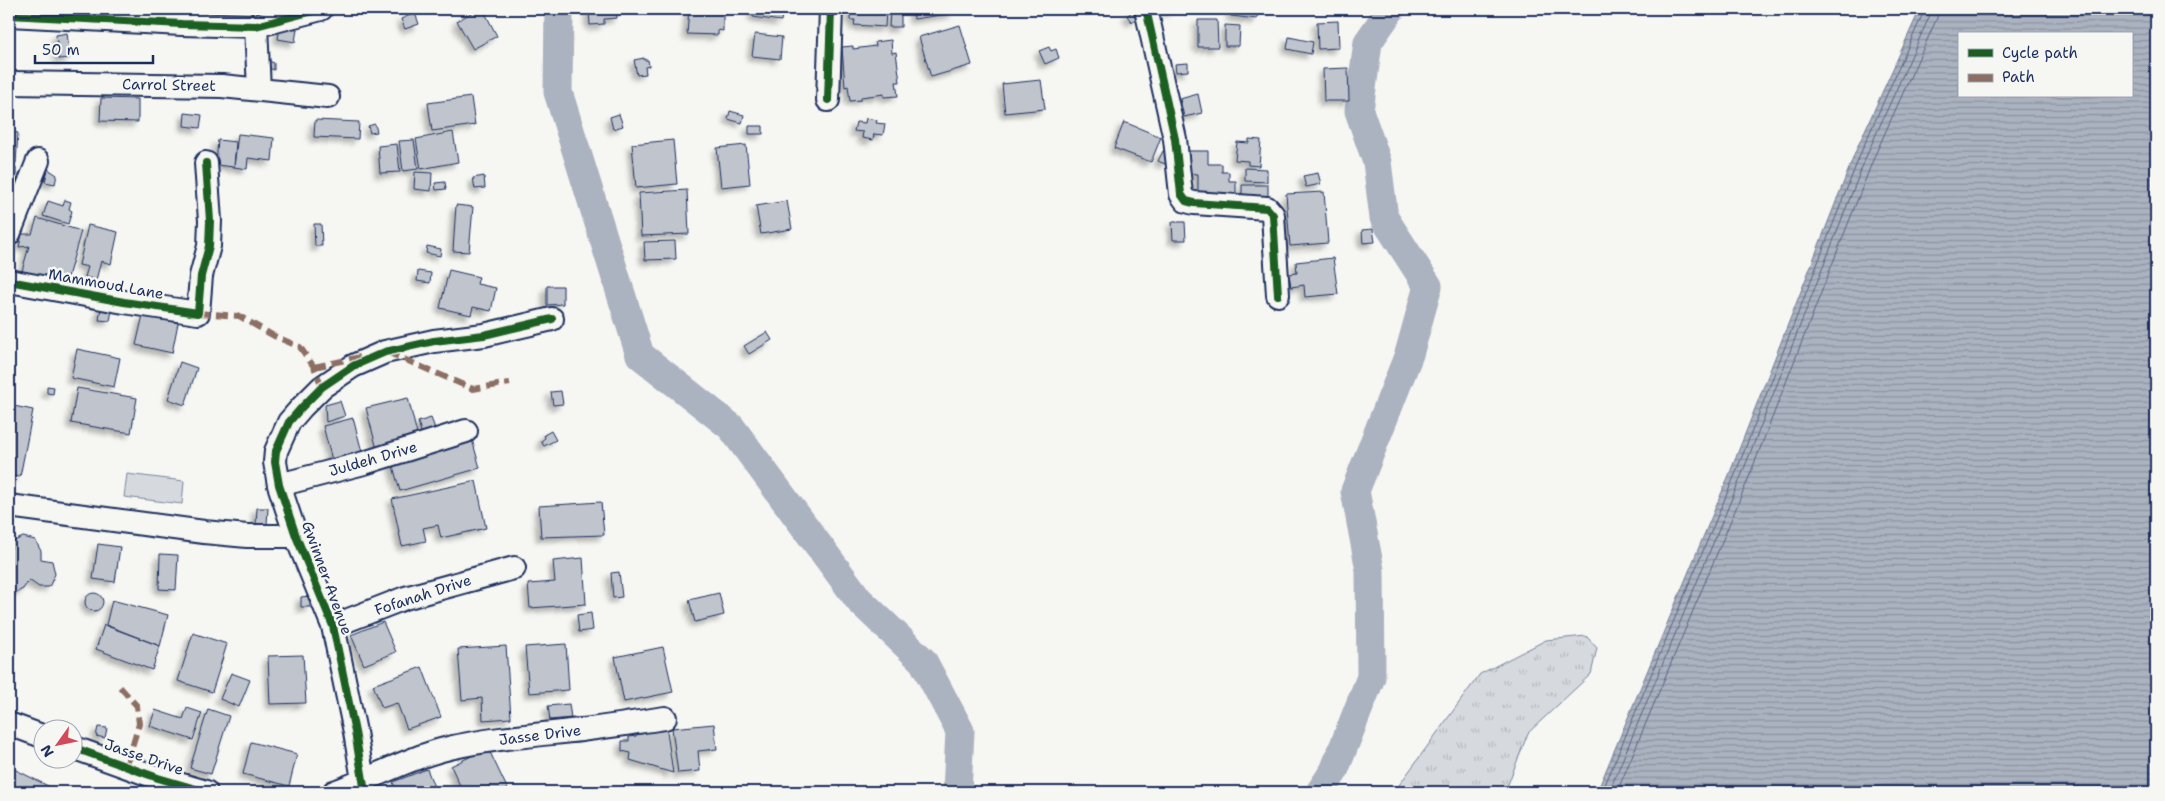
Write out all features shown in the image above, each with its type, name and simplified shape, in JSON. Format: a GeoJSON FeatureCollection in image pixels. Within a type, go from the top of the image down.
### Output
{"type":"FeatureCollection","features":[{"type":"Feature","properties":{"kind":"street"},"geometry":{"type":"LineString","coordinates":[[9,15],[256,26],[321,9]]}},
{"type":"Feature","properties":{"kind":"street"},"geometry":{"type":"LineString","coordinates":[[828,100],[831,9]]}},
{"type":"Feature","properties":{"kind":"street"},"geometry":{"type":"LineString","coordinates":[[1146,9],[1174,139],[1181,194],[1186,201],[1194,204],[1267,208],[1273,215],[1278,295]]}},
{"type":"Feature","properties":{"kind":"street"},"geometry":{"type":"LineString","coordinates":[[256,26],[259,90]]}},
{"type":"Feature","properties":{"kind":"street","name":"Carrol Street"},"geometry":{"type":"LineString","coordinates":[[9,83],[222,86],[328,97]]}},
{"type":"Feature","properties":{"kind":"street"},"geometry":{"type":"LineString","coordinates":[[9,234],[38,161]]}},
{"type":"Feature","properties":{"kind":"street","name":"Mammoud Lane"},"geometry":{"type":"LineString","coordinates":[[9,281],[124,302],[198,313],[201,276],[209,246],[210,222],[206,163]]}},
{"type":"Feature","properties":{"kind":"street","name":"Gwinner Avenue"},"geometry":{"type":"LineString","coordinates":[[363,787],[355,732],[333,626],[296,536],[279,485],[275,462],[276,451],[289,422],[322,387],[353,366],[386,352],[434,341],[484,335],[552,319]]}},
{"type":"Feature","properties":{"kind":"street","name":"Juldeh Drive"},"geometry":{"type":"LineString","coordinates":[[279,485],[364,463],[466,431]]}},
{"type":"Feature","properties":{"kind":"street"},"geometry":{"type":"LineString","coordinates":[[9,506],[204,532],[246,536],[296,536]]}},
{"type":"Feature","properties":{"kind":"street","name":"Fofanah Drive"},"geometry":{"type":"LineString","coordinates":[[333,626],[405,598],[514,568]]}},
{"type":"Feature","properties":{"kind":"street","name":"Jasse Drive"},"geometry":{"type":"LineString","coordinates":[[334,792],[363,787],[393,766],[449,748],[522,735],[583,730],[665,718]]}},
{"type":"Feature","properties":{"kind":"street"},"geometry":{"type":"LineString","coordinates":[[9,724],[32,732]]}},
{"type":"Feature","properties":{"kind":"street","name":"Jasse Drive"},"geometry":{"type":"LineString","coordinates":[[82,751],[158,778],[206,792]]}},
{"type":"Feature","properties":{"kind":"green space"},"geometry":{"type":"Polygon","coordinates":[[[127,474],[184,481],[182,504],[124,497],[127,474]]]}},
{"type":"Feature","properties":{"kind":"green space"},"geometry":{"type":"Polygon","coordinates":[[[1586,636],[1597,648],[1591,674],[1528,733],[1505,792],[1394,792],[1480,674],[1546,640],[1586,636]]]}},
{"type":"Feature","properties":{"kind":"water"},"geometry":{"type":"Polygon","coordinates":[[[1920,9],[2156,9],[2156,792],[1597,792],[1729,475],[1857,148],[1920,9]]]}},
{"type":"Feature","properties":{"kind":"building"},"geometry":{"type":"Polygon","coordinates":[[[478,9],[483,9],[497,36],[473,49],[457,21],[478,9]]]}},
{"type":"Feature","properties":{"kind":"building"},"geometry":{"type":"Polygon","coordinates":[[[589,9],[617,9],[617,18],[604,19],[604,24],[590,25],[589,9]]]}},
{"type":"Feature","properties":{"kind":"building"},"geometry":{"type":"Polygon","coordinates":[[[689,9],[730,9],[730,11],[723,11],[723,31],[718,30],[718,35],[687,34],[689,9]]]}},
{"type":"Feature","properties":{"kind":"building"},"geometry":{"type":"Polygon","coordinates":[[[754,9],[783,9],[781,21],[753,17],[754,9]]]}},
{"type":"Feature","properties":{"kind":"building"},"geometry":{"type":"Polygon","coordinates":[[[850,9],[886,9],[885,27],[854,25],[855,20],[850,20],[850,9]]]}},
{"type":"Feature","properties":{"kind":"building"},"geometry":{"type":"Polygon","coordinates":[[[913,9],[953,9],[954,13],[914,19],[913,9]]]}},
{"type":"Feature","properties":{"kind":"building"},"geometry":{"type":"Polygon","coordinates":[[[1135,9],[1140,15],[1132,22],[1127,16],[1135,9]]]}},
{"type":"Feature","properties":{"kind":"building"},"geometry":{"type":"Polygon","coordinates":[[[1157,9],[1173,9],[1174,11],[1157,11],[1157,9]]]}},
{"type":"Feature","properties":{"kind":"building"},"geometry":{"type":"Polygon","coordinates":[[[1232,9],[1258,9],[1257,19],[1231,16],[1232,9]]]}},
{"type":"Feature","properties":{"kind":"building"},"geometry":{"type":"Polygon","coordinates":[[[890,11],[901,11],[901,27],[889,27],[890,11]]]}},
{"type":"Feature","properties":{"kind":"building"},"geometry":{"type":"Polygon","coordinates":[[[415,13],[419,24],[405,29],[401,19],[415,13]]]}},
{"type":"Feature","properties":{"kind":"building"},"geometry":{"type":"Polygon","coordinates":[[[1198,20],[1217,20],[1218,47],[1198,47],[1198,20]]]}},
{"type":"Feature","properties":{"kind":"building"},"geometry":{"type":"Polygon","coordinates":[[[1338,21],[1339,48],[1318,49],[1317,22],[1338,21]]]}},
{"type":"Feature","properties":{"kind":"building"},"geometry":{"type":"Polygon","coordinates":[[[960,25],[972,65],[931,77],[919,37],[960,25]]]}},
{"type":"Feature","properties":{"kind":"building"},"geometry":{"type":"Polygon","coordinates":[[[1225,25],[1240,26],[1239,46],[1225,46],[1225,25]]]}},
{"type":"Feature","properties":{"kind":"building"},"geometry":{"type":"Polygon","coordinates":[[[280,27],[297,29],[295,42],[278,39],[280,27]]]}},
{"type":"Feature","properties":{"kind":"building"},"geometry":{"type":"Polygon","coordinates":[[[67,33],[70,58],[59,59],[56,35],[67,33]]]}},
{"type":"Feature","properties":{"kind":"building"},"geometry":{"type":"Polygon","coordinates":[[[755,34],[782,37],[780,59],[752,56],[755,34]]]}},
{"type":"Feature","properties":{"kind":"building"},"geometry":{"type":"Polygon","coordinates":[[[1289,37],[1313,42],[1311,54],[1287,49],[1289,37]]]}},
{"type":"Feature","properties":{"kind":"building"},"geometry":{"type":"Polygon","coordinates":[[[891,40],[892,53],[896,52],[900,82],[896,82],[898,96],[884,97],[884,94],[861,97],[861,100],[850,101],[848,86],[845,87],[842,47],[853,46],[853,49],[876,46],[875,42],[891,40]]]}},
{"type":"Feature","properties":{"kind":"building"},"geometry":{"type":"Polygon","coordinates":[[[1049,47],[1051,51],[1056,49],[1059,58],[1045,64],[1039,51],[1049,47]]]}},
{"type":"Feature","properties":{"kind":"building"},"geometry":{"type":"Polygon","coordinates":[[[644,58],[644,60],[648,60],[649,66],[645,67],[646,74],[637,75],[634,60],[644,58]]]}},
{"type":"Feature","properties":{"kind":"building"},"geometry":{"type":"Polygon","coordinates":[[[269,61],[274,63],[274,70],[267,67],[269,61]]]}},
{"type":"Feature","properties":{"kind":"building"},"geometry":{"type":"Polygon","coordinates":[[[1188,63],[1188,71],[1176,72],[1175,64],[1188,63]]]}},
{"type":"Feature","properties":{"kind":"building"},"geometry":{"type":"Polygon","coordinates":[[[1348,68],[1349,101],[1324,101],[1323,69],[1348,68]]]}},
{"type":"Feature","properties":{"kind":"building"},"geometry":{"type":"Polygon","coordinates":[[[1041,80],[1045,109],[1005,113],[1002,84],[1041,80]]]}},
{"type":"Feature","properties":{"kind":"building"},"geometry":{"type":"Polygon","coordinates":[[[1198,94],[1202,113],[1184,117],[1180,99],[1198,94]]]}},
{"type":"Feature","properties":{"kind":"building"},"geometry":{"type":"Polygon","coordinates":[[[471,97],[475,125],[432,131],[428,103],[471,97]]]}},
{"type":"Feature","properties":{"kind":"building"},"geometry":{"type":"Polygon","coordinates":[[[101,98],[138,99],[138,122],[100,121],[101,98]]]}},
{"type":"Feature","properties":{"kind":"building"},"geometry":{"type":"Polygon","coordinates":[[[730,111],[744,115],[742,123],[728,119],[730,111]]]}},
{"type":"Feature","properties":{"kind":"building"},"geometry":{"type":"Polygon","coordinates":[[[185,113],[202,115],[200,128],[184,126],[185,113]]]}},
{"type":"Feature","properties":{"kind":"building"},"geometry":{"type":"Polygon","coordinates":[[[619,114],[623,126],[613,129],[610,117],[619,114]]]}},
{"type":"Feature","properties":{"kind":"building"},"geometry":{"type":"Polygon","coordinates":[[[866,118],[877,120],[876,123],[885,124],[883,135],[874,134],[873,140],[862,138],[863,132],[854,131],[856,122],[865,123],[866,118]]]}},
{"type":"Feature","properties":{"kind":"building"},"geometry":{"type":"Polygon","coordinates":[[[315,120],[359,122],[358,139],[314,137],[315,120]]]}},
{"type":"Feature","properties":{"kind":"building"},"geometry":{"type":"Polygon","coordinates":[[[1124,122],[1161,137],[1151,162],[1114,148],[1124,122]]]}},
{"type":"Feature","properties":{"kind":"building"},"geometry":{"type":"Polygon","coordinates":[[[375,124],[377,132],[370,133],[368,126],[375,124]]]}},
{"type":"Feature","properties":{"kind":"building"},"geometry":{"type":"Polygon","coordinates":[[[749,126],[763,126],[763,134],[749,134],[749,126]]]}},
{"type":"Feature","properties":{"kind":"building"},"geometry":{"type":"Polygon","coordinates":[[[13,132],[18,133],[16,163],[9,163],[9,142],[12,142],[13,132]]]}},
{"type":"Feature","properties":{"kind":"building"},"geometry":{"type":"Polygon","coordinates":[[[453,132],[458,162],[421,169],[416,139],[453,132]]]}},
{"type":"Feature","properties":{"kind":"building"},"geometry":{"type":"Polygon","coordinates":[[[238,134],[274,138],[272,161],[248,158],[247,169],[234,167],[238,134]]]}},
{"type":"Feature","properties":{"kind":"building"},"geometry":{"type":"Polygon","coordinates":[[[1249,139],[1261,140],[1259,166],[1248,165],[1248,161],[1235,160],[1237,142],[1249,143],[1249,139]]]}},
{"type":"Feature","properties":{"kind":"building"},"geometry":{"type":"Polygon","coordinates":[[[218,140],[236,142],[234,167],[216,165],[218,140]]]}},
{"type":"Feature","properties":{"kind":"building"},"geometry":{"type":"Polygon","coordinates":[[[414,140],[418,169],[403,171],[399,141],[414,140]]]}},
{"type":"Feature","properties":{"kind":"building"},"geometry":{"type":"Polygon","coordinates":[[[673,140],[677,184],[636,188],[632,144],[673,140]]]}},
{"type":"Feature","properties":{"kind":"building"},"geometry":{"type":"Polygon","coordinates":[[[397,144],[400,172],[380,173],[378,146],[397,144]]]}},
{"type":"Feature","properties":{"kind":"building"},"geometry":{"type":"Polygon","coordinates":[[[746,145],[750,184],[721,187],[717,148],[746,145]]]}},
{"type":"Feature","properties":{"kind":"building"},"geometry":{"type":"Polygon","coordinates":[[[1163,151],[1170,154],[1165,164],[1158,161],[1163,151]]]}},
{"type":"Feature","properties":{"kind":"building"},"geometry":{"type":"Polygon","coordinates":[[[1189,151],[1208,151],[1208,164],[1222,164],[1222,172],[1229,172],[1229,181],[1236,181],[1236,196],[1214,199],[1213,193],[1198,193],[1198,174],[1188,173],[1189,151]]]}},
{"type":"Feature","properties":{"kind":"building"},"geometry":{"type":"Polygon","coordinates":[[[9,167],[16,168],[16,176],[9,176],[9,167]]]}},
{"type":"Feature","properties":{"kind":"building"},"geometry":{"type":"Polygon","coordinates":[[[1245,168],[1267,169],[1267,182],[1245,181],[1245,168]]]}},
{"type":"Feature","properties":{"kind":"building"},"geometry":{"type":"Polygon","coordinates":[[[48,169],[57,175],[55,184],[45,182],[48,169]]]}},
{"type":"Feature","properties":{"kind":"building"},"geometry":{"type":"Polygon","coordinates":[[[415,172],[432,173],[431,191],[414,189],[415,172]]]}},
{"type":"Feature","properties":{"kind":"building"},"geometry":{"type":"Polygon","coordinates":[[[1318,173],[1321,184],[1306,187],[1303,176],[1318,173]]]}},
{"type":"Feature","properties":{"kind":"building"},"geometry":{"type":"Polygon","coordinates":[[[484,176],[485,188],[475,189],[473,178],[484,176]]]}},
{"type":"Feature","properties":{"kind":"building"},"geometry":{"type":"Polygon","coordinates":[[[9,178],[20,181],[17,195],[9,193],[9,178]]]}},
{"type":"Feature","properties":{"kind":"building"},"geometry":{"type":"Polygon","coordinates":[[[445,182],[446,189],[436,190],[435,183],[445,182]]]}},
{"type":"Feature","properties":{"kind":"building"},"geometry":{"type":"Polygon","coordinates":[[[1242,185],[1268,185],[1268,199],[1242,198],[1242,185]]]}},
{"type":"Feature","properties":{"kind":"building"},"geometry":{"type":"Polygon","coordinates":[[[687,190],[689,234],[641,236],[639,193],[687,190]]]}},
{"type":"Feature","properties":{"kind":"building"},"geometry":{"type":"Polygon","coordinates":[[[1324,192],[1328,243],[1290,246],[1286,194],[1324,192]]]}},
{"type":"Feature","properties":{"kind":"building"},"geometry":{"type":"Polygon","coordinates":[[[65,200],[71,202],[69,209],[72,211],[68,224],[43,216],[48,201],[63,206],[65,200]]]}},
{"type":"Feature","properties":{"kind":"building"},"geometry":{"type":"Polygon","coordinates":[[[787,201],[792,229],[761,234],[756,206],[787,201]]]}},
{"type":"Feature","properties":{"kind":"building"},"geometry":{"type":"Polygon","coordinates":[[[456,205],[473,207],[469,252],[453,251],[456,205]]]}},
{"type":"Feature","properties":{"kind":"building"},"geometry":{"type":"Polygon","coordinates":[[[37,218],[81,231],[66,284],[22,271],[29,246],[19,247],[22,234],[32,234],[37,218]]]}},
{"type":"Feature","properties":{"kind":"building"},"geometry":{"type":"Polygon","coordinates":[[[1172,222],[1185,222],[1186,240],[1173,240],[1172,222]]]}},
{"type":"Feature","properties":{"kind":"building"},"geometry":{"type":"Polygon","coordinates":[[[314,224],[321,224],[322,246],[315,246],[314,224]]]}},
{"type":"Feature","properties":{"kind":"building"},"geometry":{"type":"Polygon","coordinates":[[[88,225],[118,232],[111,264],[101,261],[96,280],[85,277],[88,267],[79,265],[88,225]]]}},
{"type":"Feature","properties":{"kind":"building"},"geometry":{"type":"Polygon","coordinates":[[[1373,229],[1375,242],[1363,243],[1362,230],[1373,229]]]}},
{"type":"Feature","properties":{"kind":"building"},"geometry":{"type":"Polygon","coordinates":[[[675,241],[676,259],[645,260],[644,242],[675,241]]]}},
{"type":"Feature","properties":{"kind":"building"},"geometry":{"type":"Polygon","coordinates":[[[427,246],[441,249],[440,256],[426,253],[427,246]]]}},
{"type":"Feature","properties":{"kind":"building"},"geometry":{"type":"Polygon","coordinates":[[[1333,258],[1338,294],[1305,297],[1304,285],[1291,287],[1289,274],[1297,273],[1296,262],[1333,258]]]}},
{"type":"Feature","properties":{"kind":"building"},"geometry":{"type":"Polygon","coordinates":[[[449,270],[479,277],[477,284],[496,288],[491,311],[473,307],[471,315],[440,308],[449,270]]]}},
{"type":"Feature","properties":{"kind":"building"},"geometry":{"type":"Polygon","coordinates":[[[418,271],[431,273],[430,283],[417,281],[418,271]]]}},
{"type":"Feature","properties":{"kind":"building"},"geometry":{"type":"Polygon","coordinates":[[[547,286],[563,286],[563,304],[547,305],[547,286]]]}},
{"type":"Feature","properties":{"kind":"building"},"geometry":{"type":"Polygon","coordinates":[[[102,302],[113,304],[110,321],[99,320],[102,302]]]}},
{"type":"Feature","properties":{"kind":"building"},"geometry":{"type":"Polygon","coordinates":[[[143,315],[178,323],[172,353],[136,345],[143,315]]]}},
{"type":"Feature","properties":{"kind":"building"},"geometry":{"type":"Polygon","coordinates":[[[767,332],[772,340],[749,354],[744,346],[767,332]]]}},
{"type":"Feature","properties":{"kind":"building"},"geometry":{"type":"Polygon","coordinates":[[[77,349],[120,358],[114,387],[71,378],[77,349]]]}},
{"type":"Feature","properties":{"kind":"building"},"geometry":{"type":"Polygon","coordinates":[[[180,362],[197,368],[185,405],[168,399],[180,362]]]}},
{"type":"Feature","properties":{"kind":"building"},"geometry":{"type":"Polygon","coordinates":[[[47,386],[54,387],[53,394],[47,393],[47,386]]]}},
{"type":"Feature","properties":{"kind":"building"},"geometry":{"type":"Polygon","coordinates":[[[77,388],[137,398],[131,433],[71,423],[77,388]]]}},
{"type":"Feature","properties":{"kind":"building"},"geometry":{"type":"Polygon","coordinates":[[[561,391],[563,404],[553,405],[551,392],[561,391]]]}},
{"type":"Feature","properties":{"kind":"building"},"geometry":{"type":"Polygon","coordinates":[[[408,398],[418,438],[377,449],[366,408],[408,398]]]}},
{"type":"Feature","properties":{"kind":"building"},"geometry":{"type":"Polygon","coordinates":[[[340,401],[345,416],[326,422],[325,405],[340,401]]]}},
{"type":"Feature","properties":{"kind":"building"},"geometry":{"type":"Polygon","coordinates":[[[9,405],[33,410],[20,477],[9,475],[9,405]]]}},
{"type":"Feature","properties":{"kind":"building"},"geometry":{"type":"Polygon","coordinates":[[[353,418],[362,452],[332,460],[323,426],[353,418]]]}},
{"type":"Feature","properties":{"kind":"building"},"geometry":{"type":"Polygon","coordinates":[[[431,418],[436,431],[422,435],[418,422],[431,418]]]}},
{"type":"Feature","properties":{"kind":"building"},"geometry":{"type":"Polygon","coordinates":[[[551,431],[556,440],[544,446],[541,441],[545,438],[544,435],[551,431]]]}},
{"type":"Feature","properties":{"kind":"building"},"geometry":{"type":"Polygon","coordinates":[[[471,436],[480,468],[400,491],[391,459],[471,436]]]}},
{"type":"Feature","properties":{"kind":"building"},"geometry":{"type":"Polygon","coordinates":[[[476,481],[486,528],[441,538],[438,525],[423,528],[426,541],[402,546],[392,499],[476,481]]]}},
{"type":"Feature","properties":{"kind":"building"},"geometry":{"type":"Polygon","coordinates":[[[601,502],[604,535],[541,537],[539,506],[601,502]]]}},
{"type":"Feature","properties":{"kind":"building"},"geometry":{"type":"Polygon","coordinates":[[[257,508],[268,508],[267,524],[256,524],[257,508]]]}},
{"type":"Feature","properties":{"kind":"building"},"geometry":{"type":"Polygon","coordinates":[[[23,537],[35,540],[41,551],[41,559],[52,561],[55,574],[49,587],[39,587],[29,580],[23,589],[13,594],[9,591],[9,558],[12,542],[23,537]]]}},
{"type":"Feature","properties":{"kind":"building"},"geometry":{"type":"Polygon","coordinates":[[[98,544],[120,547],[115,582],[93,579],[98,544]]]}},
{"type":"Feature","properties":{"kind":"building"},"geometry":{"type":"Polygon","coordinates":[[[160,554],[178,555],[176,590],[159,589],[160,554]]]}},
{"type":"Feature","properties":{"kind":"building"},"geometry":{"type":"Polygon","coordinates":[[[583,558],[586,604],[530,608],[528,584],[555,582],[553,561],[583,558]]]}},
{"type":"Feature","properties":{"kind":"building"},"geometry":{"type":"Polygon","coordinates":[[[619,572],[622,597],[613,598],[611,573],[619,572]]]}},
{"type":"Feature","properties":{"kind":"building"},"geometry":{"type":"Polygon","coordinates":[[[90,593],[98,593],[103,598],[101,609],[90,611],[85,606],[85,598],[90,593]]]}},
{"type":"Feature","properties":{"kind":"building"},"geometry":{"type":"Polygon","coordinates":[[[719,593],[724,615],[695,622],[689,600],[719,593]]]}},
{"type":"Feature","properties":{"kind":"building"},"geometry":{"type":"Polygon","coordinates":[[[310,596],[310,607],[301,607],[301,597],[310,596]]]}},
{"type":"Feature","properties":{"kind":"building"},"geometry":{"type":"Polygon","coordinates":[[[112,600],[168,615],[160,646],[106,625],[112,600]]]}},
{"type":"Feature","properties":{"kind":"building"},"geometry":{"type":"Polygon","coordinates":[[[591,613],[593,630],[579,632],[577,615],[591,613]]]}},
{"type":"Feature","properties":{"kind":"building"},"geometry":{"type":"Polygon","coordinates":[[[383,622],[396,652],[364,665],[351,635],[383,622]]]}},
{"type":"Feature","properties":{"kind":"building"},"geometry":{"type":"Polygon","coordinates":[[[104,625],[160,646],[152,670],[96,649],[104,625]]]}},
{"type":"Feature","properties":{"kind":"building"},"geometry":{"type":"Polygon","coordinates":[[[193,633],[227,644],[212,692],[178,681],[193,633]]]}},
{"type":"Feature","properties":{"kind":"building"},"geometry":{"type":"Polygon","coordinates":[[[566,644],[569,690],[529,693],[525,647],[566,644]]]}},
{"type":"Feature","properties":{"kind":"building"},"geometry":{"type":"Polygon","coordinates":[[[506,646],[511,718],[483,720],[482,698],[462,700],[458,649],[506,646]]]}},
{"type":"Feature","properties":{"kind":"building"},"geometry":{"type":"Polygon","coordinates":[[[663,647],[673,692],[624,702],[615,657],[663,647]]]}},
{"type":"Feature","properties":{"kind":"building"},"geometry":{"type":"Polygon","coordinates":[[[303,655],[306,703],[270,704],[268,656],[303,655]]]}},
{"type":"Feature","properties":{"kind":"building"},"geometry":{"type":"Polygon","coordinates":[[[422,667],[441,717],[407,729],[397,703],[382,708],[373,685],[422,667]]]}},
{"type":"Feature","properties":{"kind":"building"},"geometry":{"type":"Polygon","coordinates":[[[231,673],[250,680],[239,707],[220,699],[231,673]]]}},
{"type":"Feature","properties":{"kind":"building"},"geometry":{"type":"Polygon","coordinates":[[[569,704],[571,718],[550,720],[548,706],[569,704]]]}},
{"type":"Feature","properties":{"kind":"building"},"geometry":{"type":"Polygon","coordinates":[[[187,708],[202,713],[193,740],[150,726],[155,710],[183,719],[187,708]]]}},
{"type":"Feature","properties":{"kind":"building"},"geometry":{"type":"Polygon","coordinates":[[[208,709],[229,716],[211,774],[190,768],[208,709]]]}},
{"type":"Feature","properties":{"kind":"building"},"geometry":{"type":"Polygon","coordinates":[[[714,724],[717,749],[698,751],[700,771],[678,773],[672,728],[714,724]]]}},
{"type":"Feature","properties":{"kind":"building"},"geometry":{"type":"Polygon","coordinates":[[[666,725],[673,773],[630,760],[631,753],[622,751],[622,741],[629,741],[629,737],[636,736],[636,729],[666,725]]]}},
{"type":"Feature","properties":{"kind":"building"},"geometry":{"type":"Polygon","coordinates":[[[98,727],[107,728],[105,738],[96,736],[98,727]]]}},
{"type":"Feature","properties":{"kind":"building"},"geometry":{"type":"Polygon","coordinates":[[[9,733],[14,736],[9,749],[9,733]]]}},
{"type":"Feature","properties":{"kind":"building"},"geometry":{"type":"Polygon","coordinates":[[[251,742],[297,754],[289,786],[243,774],[251,742]]]}},
{"type":"Feature","properties":{"kind":"building"},"geometry":{"type":"Polygon","coordinates":[[[488,748],[509,792],[463,792],[451,766],[488,748]]]}},
{"type":"Feature","properties":{"kind":"building"},"geometry":{"type":"Polygon","coordinates":[[[12,768],[50,787],[47,792],[9,792],[9,774],[12,768]]]}},
{"type":"Feature","properties":{"kind":"building"},"geometry":{"type":"Polygon","coordinates":[[[427,769],[436,792],[397,792],[393,782],[427,769]]]}},
{"type":"Feature","properties":{"kind":"building"},"geometry":{"type":"Polygon","coordinates":[[[139,786],[159,792],[137,792],[139,786]]]}},
{"type":"Feature","properties":{"kind":"waterway"},"geometry":{"type":"LineString","coordinates":[[559,9],[558,92],[640,355],[731,427],[859,600],[923,661],[960,731],[957,792]]}},
{"type":"Feature","properties":{"kind":"waterway"},"geometry":{"type":"LineString","coordinates":[[1320,792],[1334,771],[1371,677],[1370,570],[1355,491],[1409,354],[1428,286],[1384,218],[1377,162],[1359,111],[1368,42],[1391,9]]}},
{"type":"Feature","properties":{"kind":"marked path"},"geometry":{"type":"LineString","coordinates":[[198,313],[239,316],[274,336],[300,347],[314,367],[322,387]]}},
{"type":"Feature","properties":{"kind":"marked path"},"geometry":{"type":"LineString","coordinates":[[387,352],[473,389],[510,383]]}},
{"type":"Feature","properties":{"kind":"marked path"},"geometry":{"type":"LineString","coordinates":[[314,367],[360,357]]}},
{"type":"Feature","properties":{"kind":"marked path"},"geometry":{"type":"LineString","coordinates":[[120,687],[137,706],[139,724],[126,766]]}},
{"type":"Feature","properties":{"kind":"cycle path"},"geometry":{"type":"LineString","coordinates":[[9,15],[256,26],[321,9]]}},
{"type":"Feature","properties":{"kind":"cycle path"},"geometry":{"type":"LineString","coordinates":[[828,100],[831,9]]}},
{"type":"Feature","properties":{"kind":"cycle path"},"geometry":{"type":"LineString","coordinates":[[1146,9],[1175,139],[1181,194],[1186,201],[1194,203],[1267,208],[1273,215],[1278,295]]}},
{"type":"Feature","properties":{"kind":"cycle path"},"geometry":{"type":"LineString","coordinates":[[9,281],[124,302],[198,313],[201,276],[209,246],[210,221],[206,163]]}},
{"type":"Feature","properties":{"kind":"cycle path"},"geometry":{"type":"LineString","coordinates":[[365,792],[355,732],[333,626],[296,536],[279,485],[275,462],[276,451],[289,422],[302,407],[322,387],[353,366],[385,352],[434,341],[484,335],[552,319]]}},
{"type":"Feature","properties":{"kind":"cycle path"},"geometry":{"type":"LineString","coordinates":[[82,751],[158,778],[206,792]]}}]}
